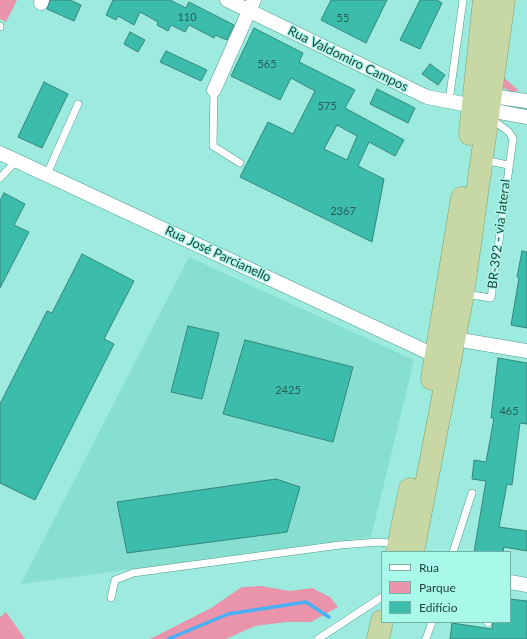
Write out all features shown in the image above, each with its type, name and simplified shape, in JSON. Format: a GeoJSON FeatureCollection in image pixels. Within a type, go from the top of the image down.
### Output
{"type":"FeatureCollection","features":[{"type":"Feature","properties":{"kind":"highway"},"geometry":{"type":"LineString","coordinates":[[403,549],[455,339],[463,294],[482,160],[485,107],[478,55],[484,0]]}},
{"type":"Feature","properties":{"kind":"highway"},"geometry":{"type":"LineString","coordinates":[[478,55],[488,0]]}},
{"type":"Feature","properties":{"kind":"highway"},"geometry":{"type":"LineString","coordinates":[[403,549],[413,478],[461,212],[485,107],[504,0]]}},
{"type":"Feature","properties":{"kind":"highway"},"geometry":{"type":"LineString","coordinates":[[378,639],[382,623]]}},
{"type":"Feature","properties":{"kind":"highway"},"geometry":{"type":"LineString","coordinates":[[393,639],[397,623]]}},
{"type":"Feature","properties":{"kind":"street","name":"Rua Valdomiro Campos"},"geometry":{"type":"LineString","coordinates":[[226,0],[252,5],[427,97],[485,107]]}},
{"type":"Feature","properties":{"kind":"street"},"geometry":{"type":"LineString","coordinates":[[214,90],[252,5]]}},
{"type":"Feature","properties":{"kind":"street"},"geometry":{"type":"LineString","coordinates":[[485,107],[527,101]]}},
{"type":"Feature","properties":{"kind":"street"},"geometry":{"type":"LineString","coordinates":[[485,107],[527,117]]}},
{"type":"Feature","properties":{"kind":"street","name":"Rua José Parcianello"},"geometry":{"type":"LineString","coordinates":[[0,152],[436,356]]}},
{"type":"Feature","properties":{"kind":"street"},"geometry":{"type":"LineString","coordinates":[[455,339],[527,351]]}},
{"type":"Feature","properties":{"kind":"street"},"geometry":{"type":"LineString","coordinates":[[511,582],[527,585]]}},
{"type":"Feature","properties":{"kind":"lane"},"geometry":{"type":"LineString","coordinates":[[449,101],[463,0]]}},
{"type":"Feature","properties":{"kind":"lane"},"geometry":{"type":"LineString","coordinates":[[214,90],[213,146],[240,163]]}},
{"type":"Feature","properties":{"kind":"lane"},"geometry":{"type":"LineString","coordinates":[[47,174],[78,104]]}},
{"type":"Feature","properties":{"kind":"lane","name":"BR-392 - via lateral"},"geometry":{"type":"LineString","coordinates":[[463,294],[491,298],[508,165],[513,139],[509,132],[485,107]]}},
{"type":"Feature","properties":{"kind":"lane"},"geometry":{"type":"LineString","coordinates":[[0,178],[17,160]]}},
{"type":"Feature","properties":{"kind":"lane","name":"BR-392 - via lateral"},"geometry":{"type":"LineString","coordinates":[[482,160],[508,165]]}},
{"type":"Feature","properties":{"kind":"lane"},"geometry":{"type":"LineString","coordinates":[[454,551],[472,493]]}},
{"type":"Feature","properties":{"kind":"lane"},"geometry":{"type":"LineString","coordinates":[[111,598],[114,580],[133,573],[340,545],[379,542],[403,549]]}},
{"type":"Feature","properties":{"kind":"lane"},"geometry":{"type":"LineString","coordinates":[[318,639],[381,598]]}},
{"type":"Feature","properties":{"kind":"lane"},"geometry":{"type":"LineString","coordinates":[[426,639],[432,623]]}},
{"type":"Feature","properties":{"kind":"shaded area"},"geometry":{"type":"Polygon","coordinates":[[[189,257],[414,360],[371,537],[21,584],[189,257]]]}},
{"type":"Feature","properties":{"kind":"green space"},"geometry":{"type":"Polygon","coordinates":[[[0,0],[17,0],[6,22],[0,19],[0,0]]]}},
{"type":"Feature","properties":{"kind":"green space"},"geometry":{"type":"Polygon","coordinates":[[[499,73],[519,91],[510,92],[500,85],[499,73]]]}},
{"type":"Feature","properties":{"kind":"green space"},"geometry":{"type":"Polygon","coordinates":[[[261,586],[290,591],[312,588],[330,597],[338,607],[311,622],[287,622],[255,626],[226,639],[150,639],[211,608],[242,587],[261,586]]]}},
{"type":"Feature","properties":{"kind":"green space"},"geometry":{"type":"Polygon","coordinates":[[[6,612],[25,639],[0,639],[0,617],[6,612]]]}},
{"type":"Feature","properties":{"kind":"building"},"geometry":{"type":"Polygon","coordinates":[[[50,0],[70,0],[81,5],[74,21],[47,9],[50,0]]]}},
{"type":"Feature","properties":{"kind":"building"},"geometry":{"type":"Polygon","coordinates":[[[113,0],[170,0],[186,8],[189,2],[234,25],[227,40],[215,35],[214,38],[189,25],[185,32],[171,25],[168,31],[157,25],[158,22],[140,12],[134,25],[118,16],[116,20],[106,15],[113,0]]]}},
{"type":"Feature","properties":{"kind":"building"},"geometry":{"type":"Polygon","coordinates":[[[331,0],[387,0],[366,43],[321,20],[331,0]]]}},
{"type":"Feature","properties":{"kind":"building"},"geometry":{"type":"Polygon","coordinates":[[[420,0],[437,0],[442,3],[420,49],[400,40],[420,0]]]}},
{"type":"Feature","properties":{"kind":"building"},"geometry":{"type":"Polygon","coordinates":[[[254,28],[303,53],[299,62],[355,90],[345,108],[404,140],[395,156],[369,142],[358,166],[384,179],[372,242],[240,177],[268,122],[293,134],[315,91],[291,78],[280,100],[231,76],[254,28]],[[337,125],[324,149],[347,160],[357,136],[337,125]]]}},
{"type":"Feature","properties":{"kind":"building"},"geometry":{"type":"Polygon","coordinates":[[[130,32],[145,40],[138,52],[124,44],[130,32]]]}},
{"type":"Feature","properties":{"kind":"building"},"geometry":{"type":"Polygon","coordinates":[[[166,51],[207,70],[201,81],[160,62],[166,51]]]}},
{"type":"Feature","properties":{"kind":"building"},"geometry":{"type":"Polygon","coordinates":[[[430,64],[445,75],[438,85],[422,74],[430,64]]]}},
{"type":"Feature","properties":{"kind":"building"},"geometry":{"type":"Polygon","coordinates":[[[44,82],[68,94],[42,148],[18,137],[44,82]]]}},
{"type":"Feature","properties":{"kind":"building"},"geometry":{"type":"Polygon","coordinates":[[[377,89],[415,108],[408,123],[370,104],[377,89]]]}},
{"type":"Feature","properties":{"kind":"building"},"geometry":{"type":"Polygon","coordinates":[[[4,193],[25,204],[14,225],[29,232],[0,288],[0,201],[4,193]]]}},
{"type":"Feature","properties":{"kind":"building"},"geometry":{"type":"Polygon","coordinates":[[[522,251],[527,252],[527,328],[511,325],[522,251]]]}},
{"type":"Feature","properties":{"kind":"building"},"geometry":{"type":"Polygon","coordinates":[[[82,254],[134,281],[104,339],[114,344],[35,500],[0,483],[0,404],[47,311],[52,313],[82,254]]]}},
{"type":"Feature","properties":{"kind":"building"},"geometry":{"type":"Polygon","coordinates":[[[188,326],[219,333],[202,399],[171,392],[188,326]]]}},
{"type":"Feature","properties":{"kind":"building"},"geometry":{"type":"Polygon","coordinates":[[[245,340],[353,367],[333,442],[223,414],[245,340]]]}},
{"type":"Feature","properties":{"kind":"building"},"geometry":{"type":"Polygon","coordinates":[[[498,358],[527,363],[527,424],[520,423],[512,485],[507,484],[499,527],[527,531],[527,551],[504,547],[503,551],[474,551],[486,481],[472,479],[474,460],[486,462],[494,418],[491,418],[498,358]]]}},
{"type":"Feature","properties":{"kind":"building"},"geometry":{"type":"Polygon","coordinates":[[[276,479],[300,487],[287,532],[127,553],[117,502],[276,479]]]}},
{"type":"Feature","properties":{"kind":"building"},"geometry":{"type":"Polygon","coordinates":[[[511,599],[527,601],[527,639],[450,639],[452,623],[492,629],[493,623],[511,623],[511,599]]]}},
{"type":"Feature","properties":{"kind":"waterway"},"geometry":{"type":"LineString","coordinates":[[168,639],[228,614],[306,602],[329,617]]}}]}
